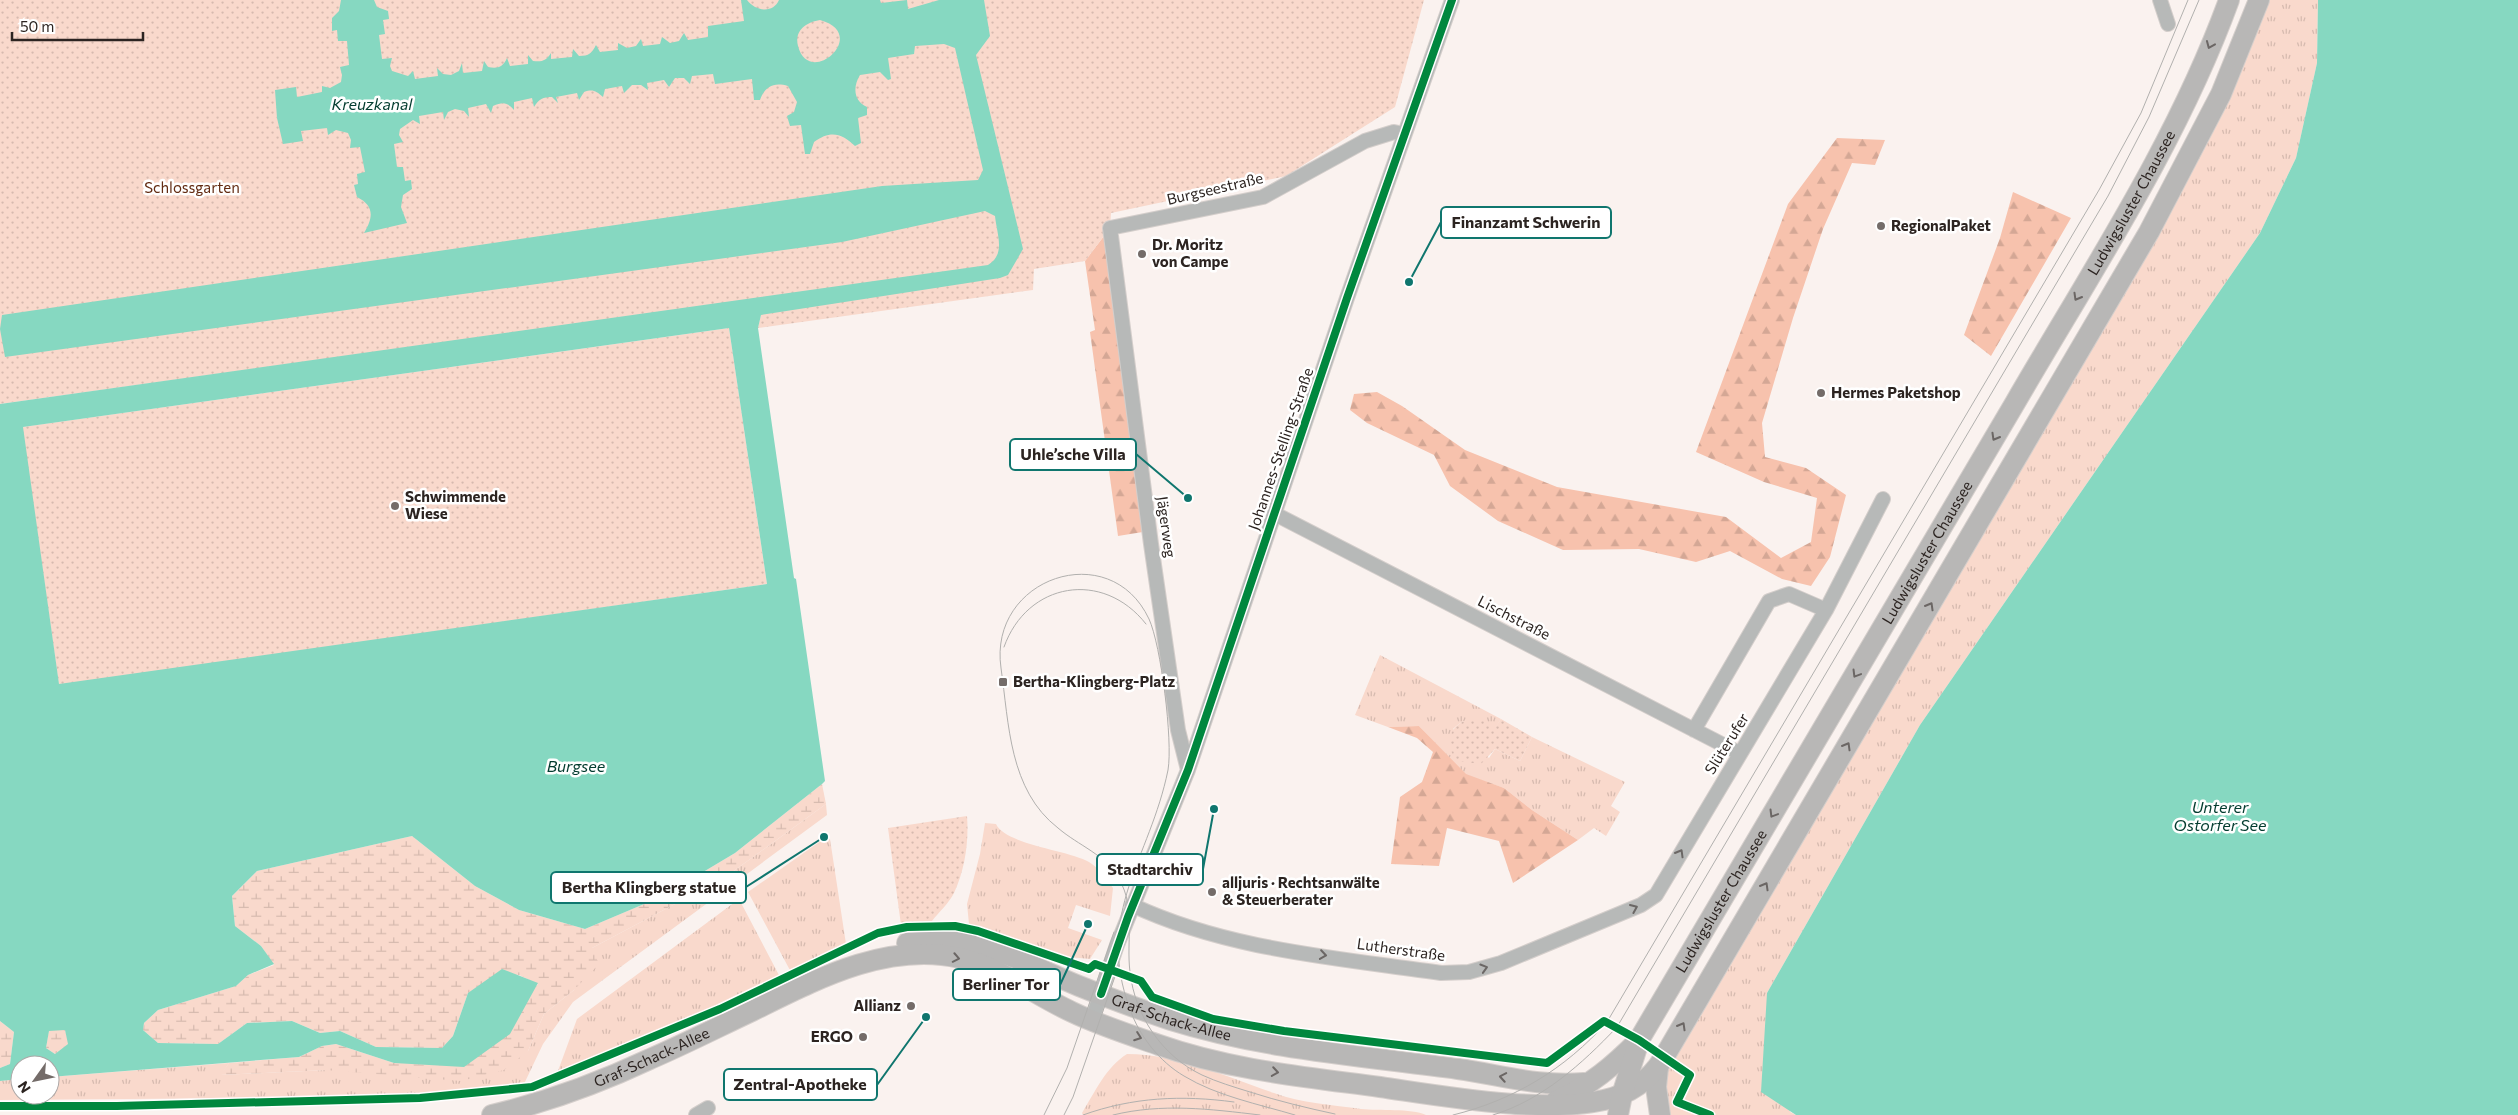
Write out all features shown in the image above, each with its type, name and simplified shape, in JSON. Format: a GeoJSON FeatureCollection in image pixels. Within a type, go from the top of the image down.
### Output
{"type":"FeatureCollection","features":[{"type":"Feature","properties":{"kind":"street","name":"Johannes-Stelling-Straße"},"geometry":{"type":"LineString","coordinates":[[1092,1020],[1132,905],[1188,770],[1404,134],[1452,0]]}},
{"type":"Feature","properties":{"kind":"street"},"geometry":{"type":"LineString","coordinates":[[2160,0],[2168,24]]}},
{"type":"Feature","properties":{"kind":"street","name":"Ludwigsluster Chaussee"},"geometry":{"type":"LineString","coordinates":[[1576,1099],[1639,1040],[2126,213],[2194,83],[2229,0]]}},
{"type":"Feature","properties":{"kind":"street","name":"Ludwigsluster Chaussee"},"geometry":{"type":"LineString","coordinates":[[1658,1068],[2149,232],[2221,94],[2259,0]]}},
{"type":"Feature","properties":{"kind":"street","name":"Burgseestraße"},"geometry":{"type":"LineString","coordinates":[[1110,228],[1264,197],[1365,141],[1394,132],[1404,134]]}},
{"type":"Feature","properties":{"kind":"street","name":"Jägerweg"},"geometry":{"type":"LineString","coordinates":[[1110,228],[1151,544],[1178,730],[1188,770]]}},
{"type":"Feature","properties":{"kind":"street","name":"Slüterufer"},"geometry":{"type":"LineString","coordinates":[[1656,895],[1826,610],[1883,499]]}},
{"type":"Feature","properties":{"kind":"street","name":"Lischstraße"},"geometry":{"type":"LineString","coordinates":[[1275,514],[1739,753]]}},
{"type":"Feature","properties":{"kind":"street"},"geometry":{"type":"LineString","coordinates":[[1694,730],[1769,601],[1789,594],[1826,610]]}},
{"type":"Feature","properties":{"kind":"street","name":"Lutherstraße"},"geometry":{"type":"LineString","coordinates":[[1132,905],[1156,916],[1244,942],[1441,973],[1470,972],[1501,963],[1641,905],[1656,895]]}},
{"type":"Feature","properties":{"kind":"street","name":"Graf-Schack-Allee"},"geometry":{"type":"LineString","coordinates":[[492,1115],[551,1099],[593,1084],[703,1035],[874,950],[898,944],[951,940],[999,950],[1101,994],[1170,1020],[1232,1038],[1460,1069],[1550,1095]]}},
{"type":"Feature","properties":{"kind":"street","name":"Graf-Schack-Allee"},"geometry":{"type":"LineString","coordinates":[[807,984],[872,961],[927,953],[959,958],[992,968],[1070,1012],[1164,1047],[1227,1064],[1433,1095],[1505,1115]]}},
{"type":"Feature","properties":{"kind":"street"},"geometry":{"type":"LineString","coordinates":[[1618,1115],[1622,1095],[1639,1040]]}},
{"type":"Feature","properties":{"kind":"street"},"geometry":{"type":"LineString","coordinates":[[1550,1095],[1576,1099],[1622,1095],[1640,1084],[1658,1068]]}},
{"type":"Feature","properties":{"kind":"street"},"geometry":{"type":"LineString","coordinates":[[1658,1068],[1656,1088],[1660,1115]]}},
{"type":"Feature","properties":{"kind":"street"},"geometry":{"type":"LineString","coordinates":[[1522,1115],[1550,1095],[1591,1083]]}},
{"type":"Feature","properties":{"kind":"street","name":"Graf-Schack-Allee"},"geometry":{"type":"LineString","coordinates":[[1433,1095],[1550,1095]]}},
{"type":"Feature","properties":{"kind":"street"},"geometry":{"type":"LineString","coordinates":[[1576,1099],[1605,1115]]}},
{"type":"Feature","properties":{"kind":"street"},"geometry":{"type":"LineString","coordinates":[[696,1115],[708,1108]]}},
{"type":"Feature","properties":{"kind":"green space","name":"Schlossgarten"},"geometry":{"type":"Polygon","coordinates":[[[0,0],[1424,0],[1395,107],[1286,176],[1111,213],[1110,228],[1085,261],[1034,269],[1033,290],[758,328],[761,314],[759,299],[0,404],[0,0]]]}},
{"type":"Feature","properties":{"kind":"green space"},"geometry":{"type":"Polygon","coordinates":[[[2259,0],[2318,0],[2317,63],[2296,158],[2260,233],[1920,725],[1767,993],[1790,1112],[1796,1115],[1661,1115],[1658,1068],[2149,232],[2259,0]]]}},
{"type":"Feature","properties":{"kind":"green space"},"geometry":{"type":"Polygon","coordinates":[[[1837,138],[1885,140],[1875,165],[1852,163],[1823,229],[1793,318],[1762,423],[1765,457],[1806,468],[1846,495],[1830,557],[1811,586],[1782,579],[1730,551],[1696,562],[1639,549],[1563,550],[1498,521],[1450,486],[1434,455],[1367,423],[1350,410],[1354,394],[1377,392],[1402,406],[1465,450],[1557,487],[1726,517],[1781,558],[1811,542],[1817,498],[1764,482],[1696,452],[1788,204],[1837,138]]]}},
{"type":"Feature","properties":{"kind":"green space"},"geometry":{"type":"Polygon","coordinates":[[[2013,192],[2071,218],[1991,356],[1964,335],[2000,238],[2013,192]]]}},
{"type":"Feature","properties":{"kind":"green space"},"geometry":{"type":"Polygon","coordinates":[[[1110,228],[1149,531],[1118,536],[1090,332],[1095,330],[1085,261],[1110,228]]]}},
{"type":"Feature","properties":{"kind":"green space","name":"Schwimmende Wiese"},"geometry":{"type":"Polygon","coordinates":[[[729,328],[767,584],[59,685],[22,427],[729,328]]]}},
{"type":"Feature","properties":{"kind":"green space"},"geometry":{"type":"Polygon","coordinates":[[[1380,655],[1501,719],[1495,728],[1478,720],[1468,720],[1453,729],[1489,758],[1495,749],[1520,761],[1532,737],[1625,782],[1611,806],[1620,812],[1606,836],[1594,828],[1578,840],[1532,810],[1504,788],[1466,775],[1419,726],[1388,727],[1355,715],[1380,655]]]}},
{"type":"Feature","properties":{"kind":"green space"},"geometry":{"type":"Polygon","coordinates":[[[1471,718],[1483,720],[1495,727],[1501,719],[1532,737],[1520,761],[1495,749],[1481,764],[1457,761],[1449,748],[1450,737],[1457,726],[1471,718]]]}},
{"type":"Feature","properties":{"kind":"green space"},"geometry":{"type":"Polygon","coordinates":[[[1419,726],[1466,774],[1504,788],[1532,810],[1578,840],[1513,883],[1499,841],[1447,828],[1439,866],[1391,864],[1400,797],[1422,782],[1433,752],[1417,738],[1388,727],[1419,726]]]}},
{"type":"Feature","properties":{"kind":"green space"},"geometry":{"type":"Polygon","coordinates":[[[822,784],[826,804],[724,878],[592,948],[599,964],[574,990],[544,1014],[528,1051],[504,1070],[461,1081],[326,1070],[220,1075],[229,1063],[299,1057],[322,1046],[336,1044],[394,1063],[464,1067],[538,984],[519,975],[468,993],[453,1036],[442,1048],[376,1047],[340,1031],[320,1033],[292,1021],[247,1023],[218,1044],[158,1043],[143,1030],[144,1023],[158,1010],[236,986],[248,975],[274,965],[261,946],[235,926],[232,896],[257,871],[412,836],[475,886],[519,910],[585,929],[663,896],[735,853],[822,784]]]}},
{"type":"Feature","properties":{"kind":"green space"},"geometry":{"type":"Polygon","coordinates":[[[826,804],[827,815],[573,1002],[543,1044],[524,1084],[406,1097],[60,1100],[60,1076],[229,1063],[221,1075],[326,1070],[528,1051],[544,1014],[574,990],[592,948],[724,878],[826,804]]]}},
{"type":"Feature","properties":{"kind":"green space"},"geometry":{"type":"Polygon","coordinates":[[[967,816],[965,855],[961,875],[952,897],[932,921],[901,925],[888,828],[967,816]]]}},
{"type":"Feature","properties":{"kind":"green space"},"geometry":{"type":"Polygon","coordinates":[[[985,823],[996,824],[1002,831],[1025,842],[1089,862],[1105,877],[1113,888],[1110,916],[1076,905],[1068,928],[1102,940],[1090,959],[1068,957],[969,924],[967,904],[980,854],[985,823]]]}},
{"type":"Feature","properties":{"kind":"green space"},"geometry":{"type":"Polygon","coordinates":[[[825,838],[830,839],[846,944],[792,974],[748,892],[825,838]]]}},
{"type":"Feature","properties":{"kind":"green space"},"geometry":{"type":"Polygon","coordinates":[[[739,899],[781,979],[720,1009],[555,1079],[577,1019],[739,899]]]}},
{"type":"Feature","properties":{"kind":"green space"},"geometry":{"type":"Polygon","coordinates":[[[0,1021],[14,1032],[10,1064],[0,1068],[0,1021]]]}},
{"type":"Feature","properties":{"kind":"green space"},"geometry":{"type":"Polygon","coordinates":[[[49,1030],[65,1030],[69,1044],[55,1054],[46,1048],[49,1030]]]}},
{"type":"Feature","properties":{"kind":"green space"},"geometry":{"type":"Polygon","coordinates":[[[1127,1054],[1146,1055],[1184,1062],[1284,1096],[1306,1101],[1361,1109],[1412,1111],[1426,1115],[1083,1115],[1082,1113],[1107,1073],[1127,1054]]]}},
{"type":"Feature","properties":{"kind":"green space"},"geometry":{"type":"Polygon","coordinates":[[[10,1080],[10,1100],[0,1100],[0,1081],[10,1080]]]}},
{"type":"Feature","properties":{"kind":"water","name":"Burgsee"},"geometry":{"type":"Polygon","coordinates":[[[341,0],[374,0],[377,7],[388,11],[389,19],[383,20],[385,34],[379,35],[382,59],[392,58],[390,66],[392,71],[408,76],[413,71],[415,79],[438,76],[437,68],[443,74],[451,75],[459,71],[462,63],[463,73],[482,71],[484,61],[488,67],[495,68],[500,67],[507,58],[510,66],[528,64],[528,55],[533,61],[541,61],[551,53],[551,59],[572,57],[573,49],[579,56],[588,55],[596,45],[600,52],[618,50],[618,43],[627,48],[636,46],[641,39],[643,46],[660,44],[662,37],[670,43],[679,41],[684,33],[688,40],[708,37],[708,26],[744,21],[741,0],[747,0],[759,9],[768,9],[773,7],[779,0],[880,0],[881,3],[907,0],[908,9],[939,0],[984,0],[990,36],[976,55],[1023,249],[1008,275],[1000,278],[761,315],[758,328],[825,781],[822,784],[735,853],[663,896],[585,929],[519,910],[475,886],[412,836],[257,871],[232,896],[235,926],[261,946],[274,964],[248,975],[236,986],[158,1010],[144,1023],[143,1030],[158,1043],[218,1044],[247,1023],[292,1021],[320,1033],[340,1031],[376,1047],[442,1048],[453,1036],[468,993],[502,969],[538,983],[510,1034],[464,1067],[394,1063],[336,1044],[322,1046],[299,1057],[60,1076],[60,1055],[11,1055],[14,1032],[0,1021],[0,404],[988,265],[994,261],[999,250],[995,216],[985,211],[842,242],[5,357],[0,329],[2,315],[882,186],[978,180],[983,170],[955,48],[944,44],[915,46],[914,54],[888,58],[891,79],[888,80],[880,72],[860,75],[855,88],[856,93],[859,101],[867,107],[867,115],[858,118],[861,143],[855,146],[841,136],[825,136],[814,142],[810,154],[805,154],[801,125],[790,126],[787,116],[794,112],[797,102],[788,86],[771,86],[767,88],[760,100],[754,100],[752,79],[715,84],[713,74],[692,76],[690,84],[684,78],[675,78],[669,87],[664,80],[647,83],[648,90],[641,85],[632,85],[624,93],[622,86],[605,89],[603,97],[596,92],[590,91],[584,92],[579,100],[577,93],[556,97],[558,103],[552,97],[546,97],[541,99],[534,107],[532,98],[514,102],[514,110],[509,105],[502,103],[493,106],[491,113],[486,104],[468,108],[469,117],[464,111],[455,109],[448,112],[444,120],[443,112],[419,116],[420,124],[413,120],[400,129],[399,135],[403,142],[394,144],[397,167],[403,167],[405,181],[411,180],[412,189],[403,195],[401,207],[407,223],[364,233],[371,213],[367,204],[357,197],[354,185],[358,184],[357,174],[365,172],[360,147],[350,148],[351,140],[348,133],[336,130],[328,135],[327,128],[301,131],[303,141],[283,144],[277,118],[275,90],[296,87],[297,97],[322,92],[322,86],[330,88],[341,82],[340,67],[349,65],[347,41],[338,41],[337,30],[332,31],[332,18],[339,11],[341,0]],[[820,20],[802,28],[797,41],[804,58],[813,62],[823,60],[832,54],[838,46],[840,36],[834,27],[820,20]],[[729,328],[23,427],[59,684],[767,584],[729,328]],[[65,1030],[49,1031],[46,1048],[55,1054],[68,1044],[65,1030]]]}},
{"type":"Feature","properties":{"kind":"water","name":"Unterer Ostorfer See"},"geometry":{"type":"Polygon","coordinates":[[[2318,0],[2518,0],[2518,1115],[1796,1115],[1761,1092],[1767,993],[1920,725],[2260,233],[2296,158],[2317,63],[2318,0]]]}},
{"type":"Feature","properties":{"kind":"water","name":"Burgsee"},"geometry":{"type":"Polygon","coordinates":[[[10,1064],[10,1080],[0,1081],[0,1068],[10,1064]]]}},
{"type":"Feature","properties":{"kind":"tram line"},"geometry":{"type":"LineString","coordinates":[[1453,1115],[1497,1101],[1537,1080],[1574,1054],[1607,1022],[2099,190],[2141,113],[2188,0]]}},
{"type":"Feature","properties":{"kind":"tram line"},"geometry":{"type":"LineString","coordinates":[[1493,1115],[1528,1100],[1545,1090],[1590,1054],[1617,1027],[2108,196],[2149,117],[2199,0]]}},
{"type":"Feature","properties":{"kind":"tram line"},"geometry":{"type":"LineString","coordinates":[[1295,1115],[1224,1094],[1184,1076],[1151,1047],[1134,1019],[1121,975],[1118,944],[1121,915],[1129,887],[1160,802],[1168,770],[1169,738],[1162,671],[1149,619],[1131,594],[1108,579],[1082,574],[1056,579],[1032,591],[1013,611],[1002,637],[1001,668],[1014,755],[1030,795],[1042,813],[1058,828],[1107,863],[1119,879],[1124,890],[1127,901],[1129,913],[1130,972],[1133,988],[1144,1019],[1163,1046],[1188,1067],[1202,1075],[1261,1095],[1335,1114]]}},
{"type":"Feature","properties":{"kind":"tram line"},"geometry":{"type":"LineString","coordinates":[[1004,647],[1015,625],[1030,608],[1048,597],[1068,590],[1088,590],[1109,595],[1128,607],[1146,624]]}},
{"type":"Feature","properties":{"kind":"tram line"},"geometry":{"type":"LineString","coordinates":[[1044,1115],[1067,1068],[1114,932]]}},
{"type":"Feature","properties":{"kind":"tram line"},"geometry":{"type":"LineString","coordinates":[[1064,1115],[1073,1097],[1119,965]]}},
{"type":"Feature","properties":{"kind":"tram line"},"geometry":{"type":"LineString","coordinates":[[1083,1115],[1120,1104],[1158,1099],[1177,1098],[1234,1102]]}},
{"type":"Feature","properties":{"kind":"tram line"},"geometry":{"type":"LineString","coordinates":[[1113,1115],[1131,1111],[1168,1108],[1204,1109],[1260,1115]]}},
{"type":"Feature","properties":{"kind":"cycle path"},"geometry":{"type":"LineString","coordinates":[[1101,994],[1128,917],[1188,770],[1347,298],[1452,0]]}},
{"type":"Feature","properties":{"kind":"cycle path"},"geometry":{"type":"LineString","coordinates":[[0,1106],[117,1106],[420,1098],[532,1087],[720,1009],[878,933],[907,927],[955,926],[978,931],[1089,969],[1095,964],[1141,981],[1152,997],[1213,1019],[1284,1031],[1547,1063],[1604,1021],[1639,1040],[1690,1075],[1677,1102],[1710,1115]]}},
{"type":"Feature","properties":{"kind":"place","name":"RegionalPaket"},"geometry":{"type":"Point","coordinates":[1881,226]}},
{"type":"Feature","properties":{"kind":"place","name":"Dr. Moritz von Campe"},"geometry":{"type":"Point","coordinates":[1142,254]}},
{"type":"Feature","properties":{"kind":"place","name":"Finanzamt Schwerin"},"geometry":{"type":"Point","coordinates":[1409,282]}},
{"type":"Feature","properties":{"kind":"place","name":"Hermes Paketshop"},"geometry":{"type":"Point","coordinates":[1821,393]}},
{"type":"Feature","properties":{"kind":"place","name":"Uhle’sche Villa"},"geometry":{"type":"Point","coordinates":[1188,498]}},
{"type":"Feature","properties":{"kind":"place","name":"Schwimmende Wiese"},"geometry":{"type":"Point","coordinates":[395,506]}},
{"type":"Feature","properties":{"kind":"place","name":"Bertha-Klingberg-Platz"},"geometry":{"type":"Point","coordinates":[1003,682]}},
{"type":"Feature","properties":{"kind":"place","name":"Stadtarchiv"},"geometry":{"type":"Point","coordinates":[1214,809]}},
{"type":"Feature","properties":{"kind":"place","name":"Bertha Klingberg statue"},"geometry":{"type":"Point","coordinates":[824,837]}},
{"type":"Feature","properties":{"kind":"place","name":"alljuris · Rechtsanwälte & Steuerberater"},"geometry":{"type":"Point","coordinates":[1212,892]}},
{"type":"Feature","properties":{"kind":"place","name":"Berliner Tor"},"geometry":{"type":"Point","coordinates":[1088,924]}},
{"type":"Feature","properties":{"kind":"place","name":"Allianz"},"geometry":{"type":"Point","coordinates":[911,1006]}},
{"type":"Feature","properties":{"kind":"place","name":"Zentral-Apotheke"},"geometry":{"type":"Point","coordinates":[926,1017]}},
{"type":"Feature","properties":{"kind":"place","name":"ERGO"},"geometry":{"type":"Point","coordinates":[863,1037]}},
{"type":"Feature","properties":{"kind":"water label","name":"Kreuzkanal"},"geometry":{"type":"Point","coordinates":[372,104]}}]}
